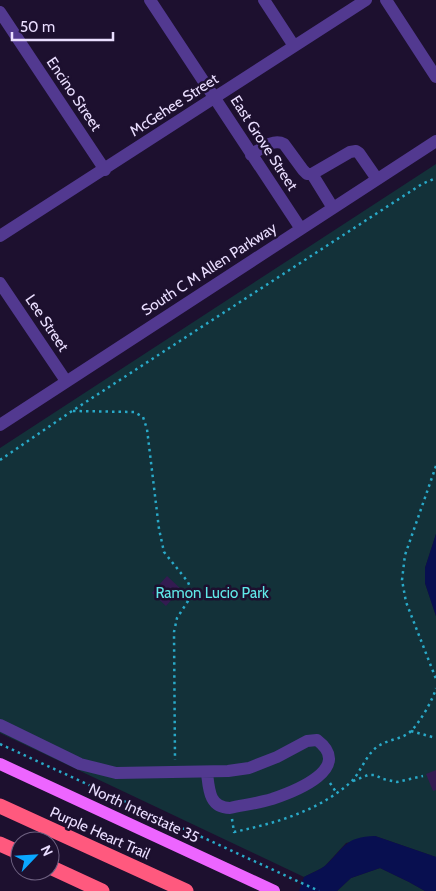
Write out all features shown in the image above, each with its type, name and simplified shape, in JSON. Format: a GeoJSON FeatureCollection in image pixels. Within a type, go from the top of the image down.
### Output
{"type":"FeatureCollection","features":[{"type":"Feature","properties":{"kind":"highway","name":"Purple Heart Trail"},"geometry":{"type":"LineString","coordinates":[[0,806],[186,891]]}},
{"type":"Feature","properties":{"kind":"highway"},"geometry":{"type":"LineString","coordinates":[[60,872],[102,891]]}},
{"type":"Feature","properties":{"kind":"main road","name":"North Interstate 35"},"geometry":{"type":"LineString","coordinates":[[0,764],[274,891]]}},
{"type":"Feature","properties":{"kind":"street","name":"East Grove Street"},"geometry":{"type":"LineString","coordinates":[[150,0],[301,229]]}},
{"type":"Feature","properties":{"kind":"street"},"geometry":{"type":"LineString","coordinates":[[264,0],[294,46]]}},
{"type":"Feature","properties":{"kind":"street","name":"McGehee Street"},"geometry":{"type":"LineString","coordinates":[[0,236],[366,0]]}},
{"type":"Feature","properties":{"kind":"street"},"geometry":{"type":"LineString","coordinates":[[386,0],[436,77]]}},
{"type":"Feature","properties":{"kind":"street","name":"Encino Street"},"geometry":{"type":"LineString","coordinates":[[0,12],[105,170]]}},
{"type":"Feature","properties":{"kind":"street","name":"South C M Allen Parkway"},"geometry":{"type":"LineString","coordinates":[[0,426],[66,381],[436,141]]}},
{"type":"Feature","properties":{"kind":"street"},"geometry":{"type":"LineString","coordinates":[[251,155],[274,142],[280,142],[284,144],[303,170],[307,174],[312,174],[350,152],[356,151],[360,153],[377,179]]}},
{"type":"Feature","properties":{"kind":"street"},"geometry":{"type":"LineString","coordinates":[[312,174],[333,208]]}},
{"type":"Feature","properties":{"kind":"street","name":"Lee Street"},"geometry":{"type":"LineString","coordinates":[[0,283],[66,381]]}},
{"type":"Feature","properties":{"kind":"street"},"geometry":{"type":"LineString","coordinates":[[0,725],[80,764],[116,773],[207,772],[249,768],[277,757],[307,741],[317,740],[326,746],[330,756],[328,768],[301,787],[272,799],[230,808],[216,804],[210,796],[207,772]]}},
{"type":"Feature","properties":{"kind":"path"},"geometry":{"type":"LineString","coordinates":[[0,460],[72,411],[422,184],[436,178]]}},
{"type":"Feature","properties":{"kind":"path"},"geometry":{"type":"LineString","coordinates":[[72,411],[134,412],[143,418],[147,429],[159,529],[164,552],[188,582],[192,590],[188,601],[177,618],[174,632],[175,773]]}},
{"type":"Feature","properties":{"kind":"path"},"geometry":{"type":"LineString","coordinates":[[436,466],[405,555],[402,580],[406,602],[436,679]]}},
{"type":"Feature","properties":{"kind":"path"},"geometry":{"type":"LineString","coordinates":[[230,808],[234,832],[264,826],[296,816],[318,804],[351,781],[372,752],[380,745],[397,739],[411,731],[434,695],[436,688]]}},
{"type":"Feature","properties":{"kind":"path"},"geometry":{"type":"LineString","coordinates":[[411,731],[436,738]]}},
{"type":"Feature","properties":{"kind":"path"},"geometry":{"type":"LineString","coordinates":[[0,744],[319,891]]}},
{"type":"Feature","properties":{"kind":"path"},"geometry":{"type":"LineString","coordinates":[[351,781],[368,775],[375,775],[397,782],[423,776]]}},
{"type":"Feature","properties":{"kind":"green space","name":"Ramon Lucio Park"},"geometry":{"type":"Polygon","coordinates":[[[436,164],[436,534],[425,568],[425,583],[436,616],[436,857],[375,836],[346,843],[324,867],[304,877],[0,733],[0,448],[436,164]]]}},
{"type":"Feature","properties":{"kind":"green space"},"geometry":{"type":"Polygon","coordinates":[[[380,868],[425,891],[337,891],[351,878],[380,868]]]}},
{"type":"Feature","properties":{"kind":"shaded area"},"geometry":{"type":"Polygon","coordinates":[[[436,534],[436,616],[425,583],[425,568],[436,534]]]}},
{"type":"Feature","properties":{"kind":"shaded area"},"geometry":{"type":"Polygon","coordinates":[[[375,836],[436,857],[436,891],[425,891],[380,868],[351,878],[337,891],[299,891],[304,877],[326,865],[346,844],[357,838],[375,836]]]}},
{"type":"Feature","properties":{"kind":"building"},"geometry":{"type":"Polygon","coordinates":[[[167,576],[181,589],[166,606],[152,593],[167,576]]]}},
{"type":"Feature","properties":{"kind":"building"},"geometry":{"type":"Polygon","coordinates":[[[436,770],[436,790],[433,791],[426,774],[436,770]]]}}]}
